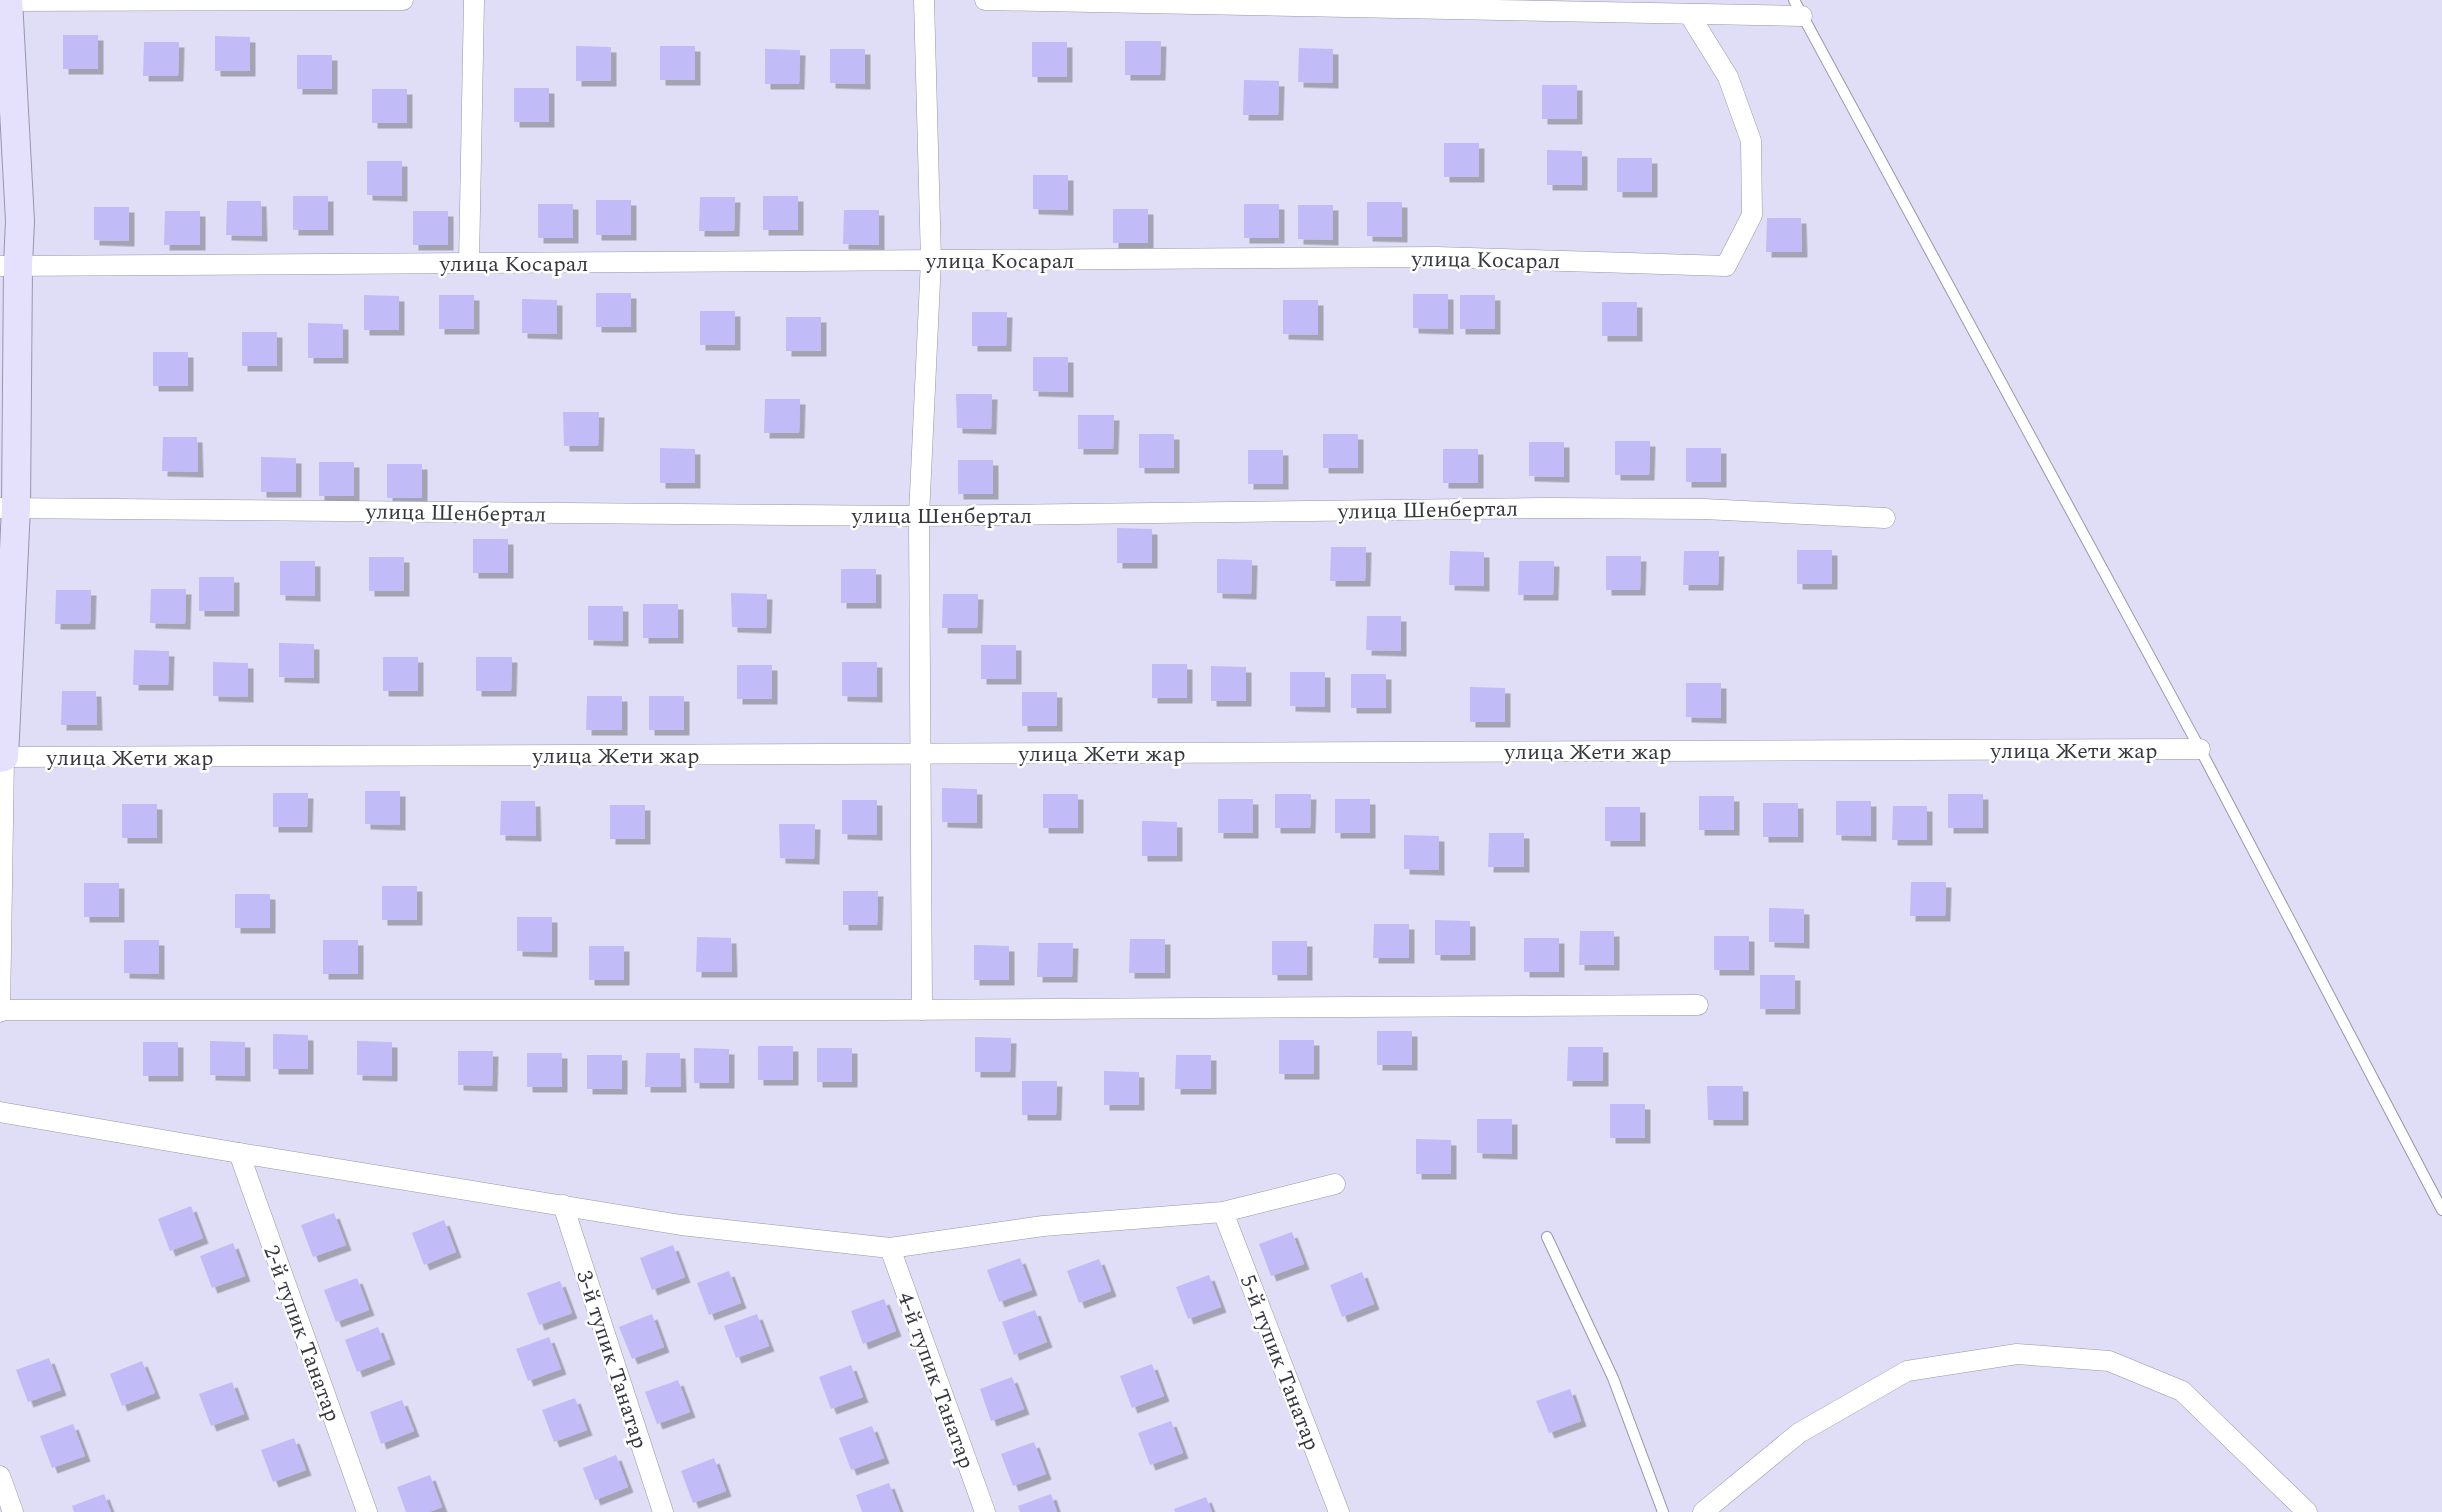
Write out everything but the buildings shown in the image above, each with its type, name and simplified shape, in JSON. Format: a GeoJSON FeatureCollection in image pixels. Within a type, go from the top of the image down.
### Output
{"type":"FeatureCollection","features":[{"type":"Feature","properties":{"kind":"street"},"geometry":{"type":"LineString","coordinates":[[402,0],[5,1],[20,221],[9,266],[8,508],[2,758],[0,1011],[922,1010],[1698,1005]]}},
{"type":"Feature","properties":{"kind":"street"},"geometry":{"type":"LineString","coordinates":[[469,263],[474,0]]}},
{"type":"Feature","properties":{"kind":"street"},"geometry":{"type":"LineString","coordinates":[[922,1010],[919,516],[931,260],[924,0]]}},
{"type":"Feature","properties":{"kind":"street"},"geometry":{"type":"LineString","coordinates":[[984,0],[1689,14],[1798,8]]}},
{"type":"Feature","properties":{"kind":"street","name":"улица Косарал"},"geometry":{"type":"LineString","coordinates":[[9,266],[1437,257],[1726,266],[1752,215],[1751,141],[1728,76],[1689,14]]}},
{"type":"Feature","properties":{"kind":"street","name":"улица Шенбертал"},"geometry":{"type":"LineString","coordinates":[[8,508],[919,516],[1547,508],[1704,509],[1885,518]]}},
{"type":"Feature","properties":{"kind":"street","name":"улица Жети жар"},"geometry":{"type":"LineString","coordinates":[[2,758],[2200,750]]}},
{"type":"Feature","properties":{"kind":"street"},"geometry":{"type":"LineString","coordinates":[[0,1112],[239,1154],[681,1225],[890,1248],[1043,1226],[1223,1212],[1335,1184]]}},
{"type":"Feature","properties":{"kind":"street","name":"2-й тупик Танатар"},"geometry":{"type":"LineString","coordinates":[[239,1154],[367,1512]]}},
{"type":"Feature","properties":{"kind":"street","name":"3-й тупик Танатар"},"geometry":{"type":"LineString","coordinates":[[563,1205],[663,1512]]}},
{"type":"Feature","properties":{"kind":"street","name":"5-й тупик Танатар"},"geometry":{"type":"LineString","coordinates":[[1223,1212],[1339,1512]]}},
{"type":"Feature","properties":{"kind":"street","name":"4-й тупик Танатар"},"geometry":{"type":"LineString","coordinates":[[890,1248],[985,1512]]}},
{"type":"Feature","properties":{"kind":"street"},"geometry":{"type":"LineString","coordinates":[[1703,1512],[1799,1433],[1907,1371],[2017,1354],[2109,1361],[2182,1391],[2307,1512]]}},
{"type":"Feature","properties":{"kind":"street"},"geometry":{"type":"LineString","coordinates":[[0,1476],[13,1512]]}},
{"type":"Feature","properties":{"kind":"lane"},"geometry":{"type":"LineString","coordinates":[[1798,8],[2200,750],[2442,1210]]}},
{"type":"Feature","properties":{"kind":"lane"},"geometry":{"type":"LineString","coordinates":[[1547,1237],[1613,1378],[1663,1512]]}}]}
